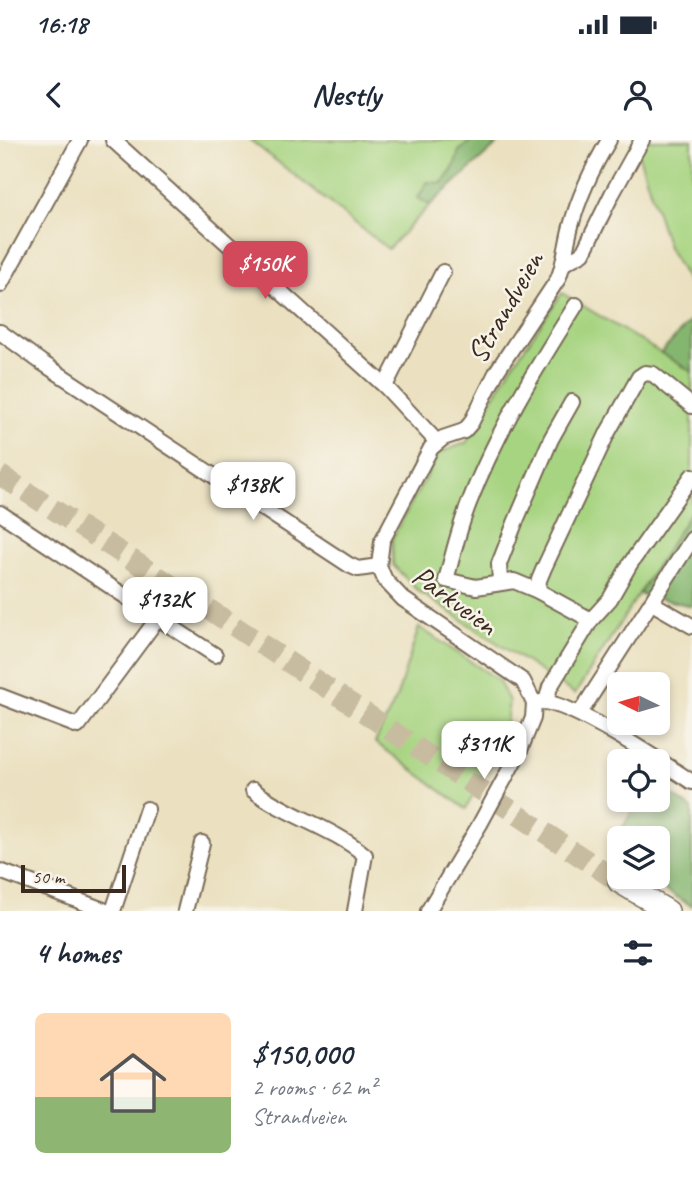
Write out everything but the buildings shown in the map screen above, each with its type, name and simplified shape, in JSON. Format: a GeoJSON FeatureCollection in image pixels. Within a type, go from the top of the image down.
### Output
{"type":"FeatureCollection","features":[{"type":"Feature","properties":{"kind":"highway"},"geometry":{"type":"LineString","coordinates":[[631,889],[667,911]]}},
{"type":"Feature","properties":{"kind":"street"},"geometry":{"type":"LineString","coordinates":[[0,285],[80,140]]}},
{"type":"Feature","properties":{"kind":"street"},"geometry":{"type":"LineString","coordinates":[[114,140],[385,386],[437,442],[426,457],[389,526],[379,554],[379,566]]}},
{"type":"Feature","properties":{"kind":"street","name":"Strandveien"},"geometry":{"type":"LineString","coordinates":[[437,442],[464,431],[471,423],[497,371],[548,297],[564,263],[578,204],[596,161],[609,140]]}},
{"type":"Feature","properties":{"kind":"street"},"geometry":{"type":"LineString","coordinates":[[564,263],[583,253],[642,140]]}},
{"type":"Feature","properties":{"kind":"street"},"geometry":{"type":"LineString","coordinates":[[385,386],[443,272]]}},
{"type":"Feature","properties":{"kind":"street"},"geometry":{"type":"LineString","coordinates":[[576,305],[549,347],[492,450],[469,503],[446,580],[476,587],[514,581],[591,620]]}},
{"type":"Feature","properties":{"kind":"street","name":"Parkveien"},"geometry":{"type":"LineString","coordinates":[[0,332],[41,362],[349,565],[358,569],[379,566],[385,580],[403,599],[523,681],[540,702]]}},
{"type":"Feature","properties":{"kind":"street"},"geometry":{"type":"LineString","coordinates":[[538,592],[539,580],[608,432],[639,377],[645,373],[653,373],[692,406]]}},
{"type":"Feature","properties":{"kind":"street"},"geometry":{"type":"LineString","coordinates":[[500,582],[499,564],[515,523],[551,439],[572,402]]}},
{"type":"Feature","properties":{"kind":"street"},"geometry":{"type":"LineString","coordinates":[[428,911],[449,879],[520,750],[540,702],[591,620],[610,599],[630,564],[692,476]]}},
{"type":"Feature","properties":{"kind":"street"},"geometry":{"type":"LineString","coordinates":[[0,513],[215,655]]}},
{"type":"Feature","properties":{"kind":"street"},"geometry":{"type":"LineString","coordinates":[[580,713],[692,539]]}},
{"type":"Feature","properties":{"kind":"street"},"geometry":{"type":"LineString","coordinates":[[652,603],[692,626]]}},
{"type":"Feature","properties":{"kind":"street"},"geometry":{"type":"LineString","coordinates":[[0,696],[78,726],[158,618]]}},
{"type":"Feature","properties":{"kind":"street"},"geometry":{"type":"LineString","coordinates":[[540,702],[580,713],[692,782]]}},
{"type":"Feature","properties":{"kind":"street"},"geometry":{"type":"LineString","coordinates":[[253,790],[272,804],[365,855],[355,911]]}},
{"type":"Feature","properties":{"kind":"street"},"geometry":{"type":"LineString","coordinates":[[113,911],[147,808]]}},
{"type":"Feature","properties":{"kind":"street"},"geometry":{"type":"LineString","coordinates":[[185,911],[202,844]]}},
{"type":"Feature","properties":{"kind":"street"},"geometry":{"type":"LineString","coordinates":[[0,871],[106,911]]}},
{"type":"Feature","properties":{"kind":"green space"},"geometry":{"type":"Polygon","coordinates":[[[250,140],[472,140],[462,150],[446,178],[418,198],[430,205],[388,249],[250,140]]]}},
{"type":"Feature","properties":{"kind":"green space"},"geometry":{"type":"Polygon","coordinates":[[[472,140],[502,140],[430,205],[418,198],[427,182],[442,183],[453,169],[459,151],[472,140]]]}},
{"type":"Feature","properties":{"kind":"green space"},"geometry":{"type":"Polygon","coordinates":[[[634,140],[692,140],[692,290],[668,247],[634,140]]]}},
{"type":"Feature","properties":{"kind":"green space"},"geometry":{"type":"Polygon","coordinates":[[[562,293],[692,372],[692,510],[575,694],[418,591],[393,565],[392,539],[439,453],[466,443],[510,369],[562,293]]]}},
{"type":"Feature","properties":{"kind":"green space"},"geometry":{"type":"Polygon","coordinates":[[[692,319],[692,372],[661,353],[692,319]]]}},
{"type":"Feature","properties":{"kind":"green space"},"geometry":{"type":"Polygon","coordinates":[[[692,510],[692,606],[639,594],[692,510]]]}},
{"type":"Feature","properties":{"kind":"green space"},"geometry":{"type":"Polygon","coordinates":[[[419,627],[498,680],[509,701],[505,733],[466,809],[375,742],[396,699],[419,627]]]}},
{"type":"Feature","properties":{"kind":"green space"},"geometry":{"type":"Polygon","coordinates":[[[670,793],[692,809],[692,906],[663,889],[670,889],[670,826],[624,826],[631,812],[670,812],[670,793]]]}},
{"type":"Feature","properties":{"kind":"tunnel"},"geometry":{"type":"LineString","coordinates":[[0,475],[213,612],[607,874]]}}]}
